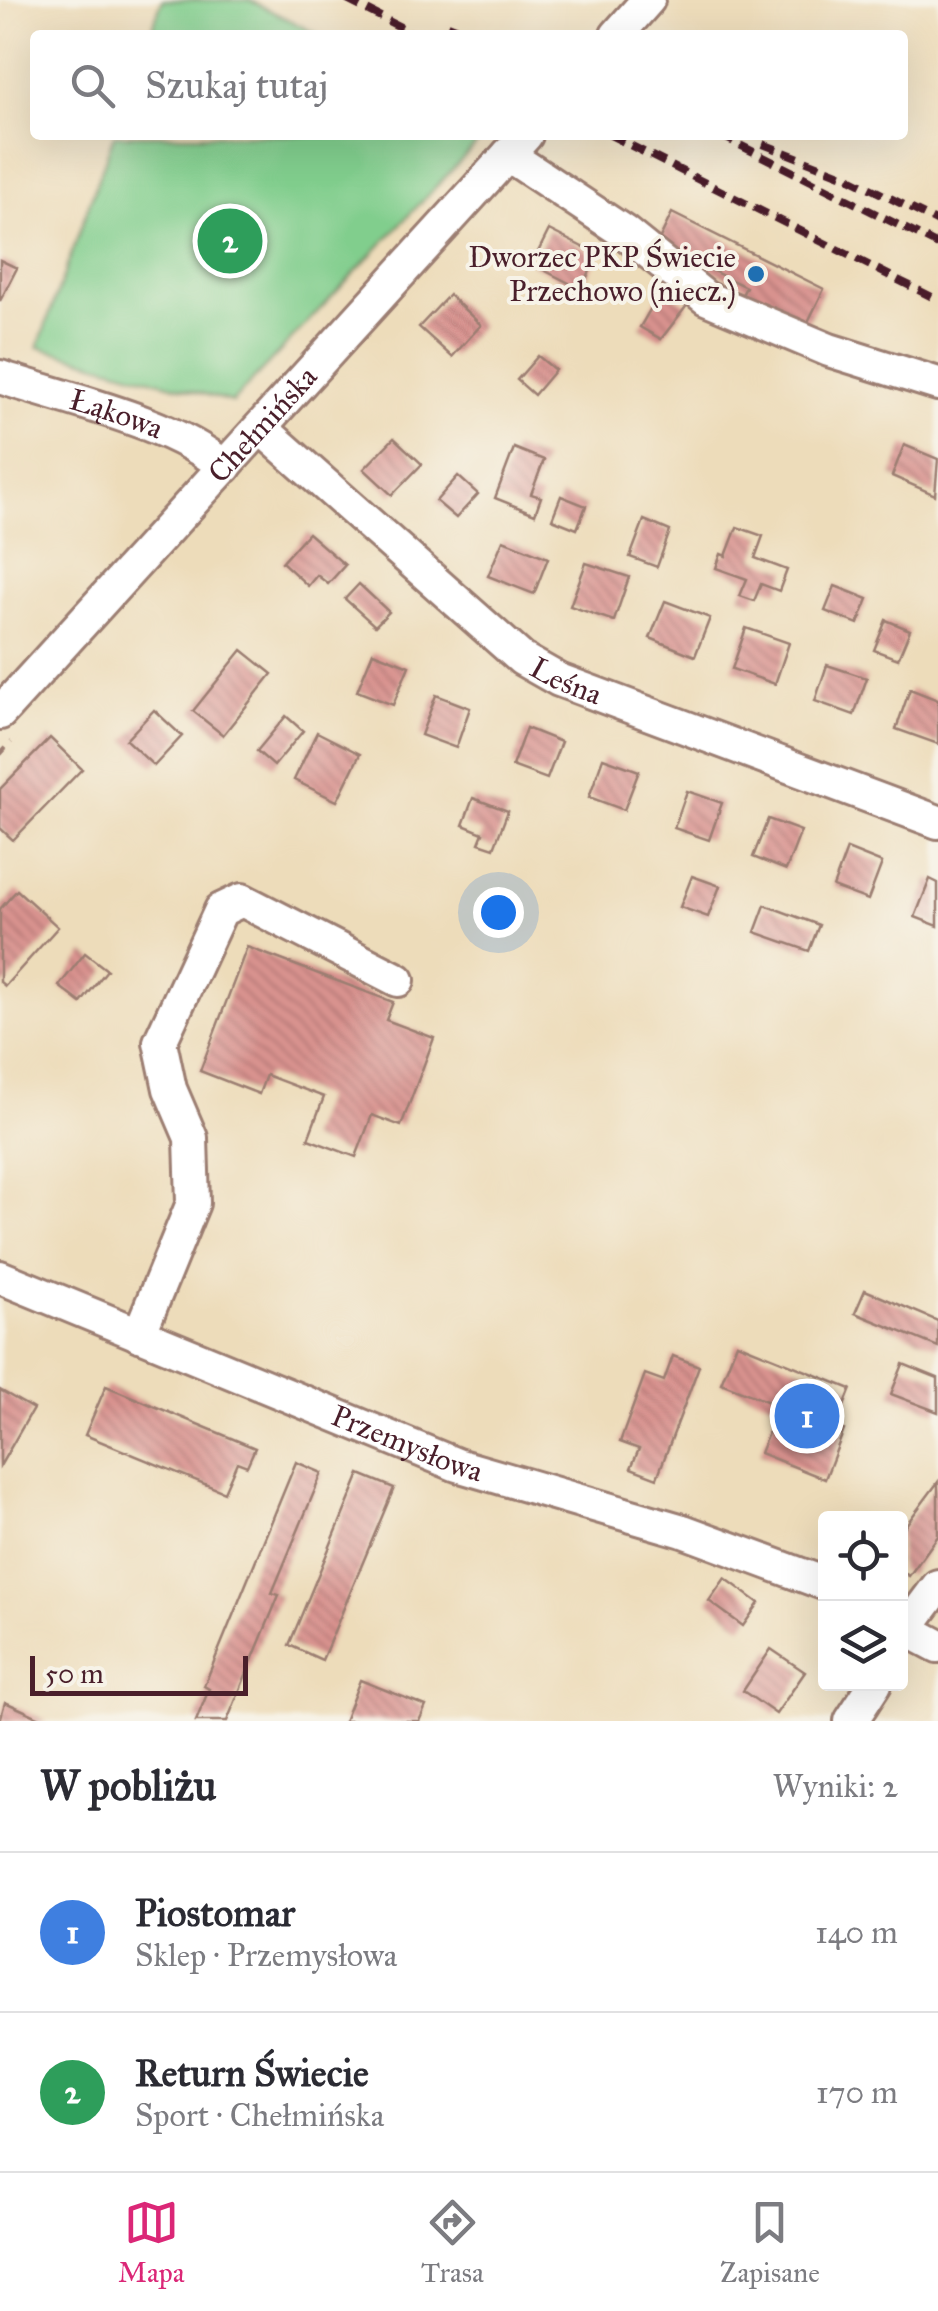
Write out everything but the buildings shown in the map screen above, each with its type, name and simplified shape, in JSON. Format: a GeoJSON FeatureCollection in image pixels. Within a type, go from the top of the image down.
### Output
{"type":"FeatureCollection","features":[{"type":"Feature","properties":{"kind":"street"},"geometry":{"type":"LineString","coordinates":[[621,30],[648,0]]}},
{"type":"Feature","properties":{"kind":"street"},"geometry":{"type":"LineString","coordinates":[[517,145],[706,298],[829,350],[938,384]]}},
{"type":"Feature","properties":{"kind":"street","name":"Chełmińska"},"geometry":{"type":"LineString","coordinates":[[0,714],[517,145]]}},
{"type":"Feature","properties":{"kind":"street","name":"Łąkowa"},"geometry":{"type":"LineString","coordinates":[[0,377],[171,436],[206,450],[225,466]]}},
{"type":"Feature","properties":{"kind":"street","name":"Leśna"},"geometry":{"type":"LineString","coordinates":[[261,428],[522,660],[559,680],[938,822]]}},
{"type":"Feature","properties":{"kind":"street"},"geometry":{"type":"LineString","coordinates":[[139,1334],[192,1203],[191,1138],[170,1089],[160,1042],[221,910],[242,900],[398,980]]}},
{"type":"Feature","properties":{"kind":"street","name":"Przemysłowa"},"geometry":{"type":"LineString","coordinates":[[0,1276],[457,1465],[683,1531],[818,1581]]}},
{"type":"Feature","properties":{"kind":"street"},"geometry":{"type":"LineString","coordinates":[[908,1624],[938,1586]]}},
{"type":"Feature","properties":{"kind":"street"},"geometry":{"type":"LineString","coordinates":[[908,1634],[938,1646]]}},
{"type":"Feature","properties":{"kind":"street"},"geometry":{"type":"LineString","coordinates":[[851,1721],[870,1691]]}},
{"type":"Feature","properties":{"kind":"green space"},"geometry":{"type":"Polygon","coordinates":[[[162,0],[249,0],[309,30],[152,30],[162,0]]]}},
{"type":"Feature","properties":{"kind":"green space"},"geometry":{"type":"Polygon","coordinates":[[[112,140],[480,140],[232,402],[38,347],[112,140]]]}},
{"type":"Feature","properties":{"kind":"railway"},"geometry":{"type":"LineString","coordinates":[[347,0],[406,30]]}},
{"type":"Feature","properties":{"kind":"railway"},"geometry":{"type":"LineString","coordinates":[[448,25],[461,30]]}},
{"type":"Feature","properties":{"kind":"railway"},"geometry":{"type":"LineString","coordinates":[[620,140],[938,300]]}},
{"type":"Feature","properties":{"kind":"railway"},"geometry":{"type":"LineString","coordinates":[[730,140],[938,245]]}},
{"type":"Feature","properties":{"kind":"railway"},"geometry":{"type":"LineString","coordinates":[[763,144],[846,176],[938,222]]}},
{"type":"Feature","properties":{"kind":"place","name":"Return Świecie"},"geometry":{"type":"Point","coordinates":[230,241]}},
{"type":"Feature","properties":{"kind":"place","name":"Dworzec PKP Świecie Przechowo (niecz.)"},"geometry":{"type":"Point","coordinates":[756,274]}},
{"type":"Feature","properties":{"kind":"place","name":"Piostomar"},"geometry":{"type":"Point","coordinates":[807,1416]}}]}
